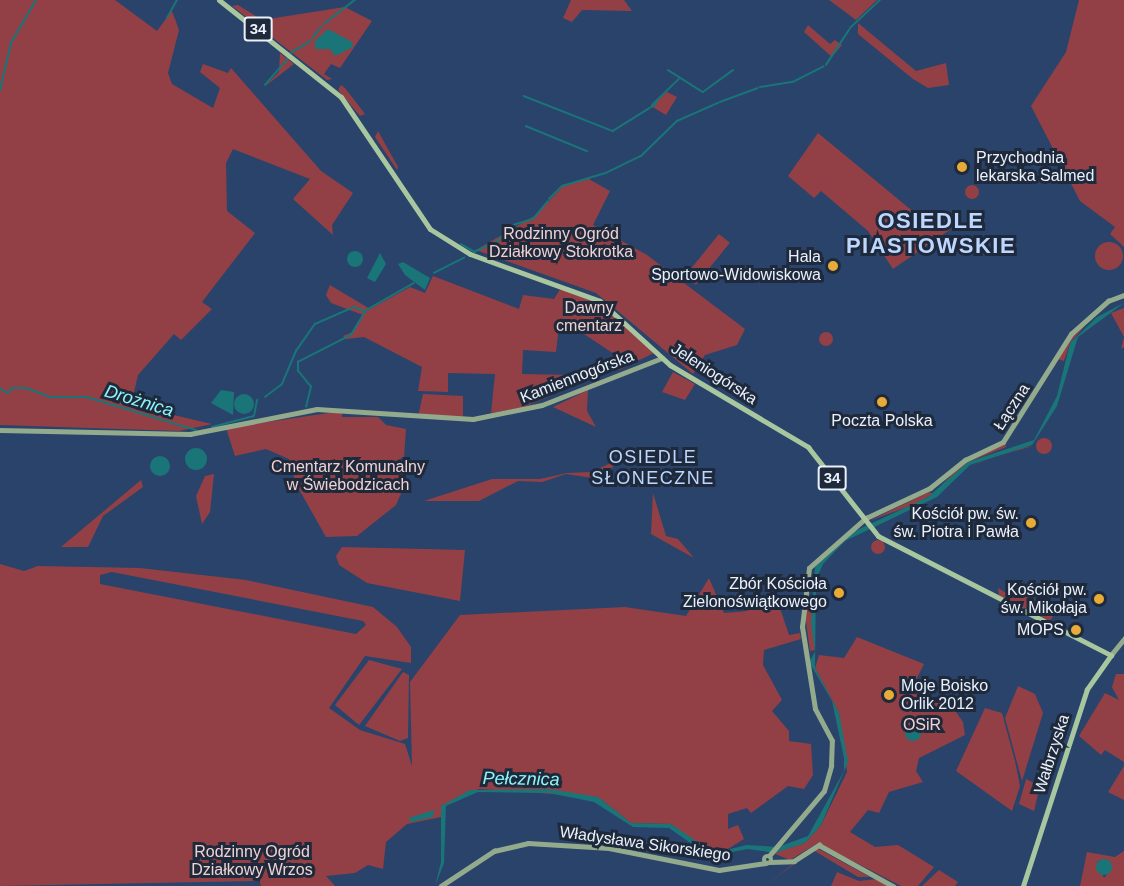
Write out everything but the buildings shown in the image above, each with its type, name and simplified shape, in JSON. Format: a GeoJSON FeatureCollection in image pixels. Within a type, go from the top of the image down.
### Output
{"type":"FeatureCollection","features":[{"type":"Feature","properties":{"kind":"main road","name":"Jeleniogórska"},"geometry":{"type":"LineString","coordinates":[[219,0],[329,86],[358,119],[430,229],[470,254],[594,298],[662,358],[808,447],[865,522]]}},
{"type":"Feature","properties":{"kind":"main road","name":"34"},"geometry":{"type":"LineString","coordinates":[[865,522],[874,532],[1111,655]]}},
{"type":"Feature","properties":{"kind":"main road","name":"Wałbrzyska"},"geometry":{"type":"LineString","coordinates":[[1023,886],[1087,688],[1111,655]]}},
{"type":"Feature","properties":{"kind":"street","name":"Łączna"},"geometry":{"type":"LineString","coordinates":[[768,859],[774,847],[821,795],[831,766],[830,734],[815,709],[804,650],[804,582],[813,562],[865,522],[932,487],[965,460],[1008,438],[1071,334],[1108,301],[1124,295]]}},
{"type":"Feature","properties":{"kind":"street"},"geometry":{"type":"LineString","coordinates":[[651,362],[654,351]]}},
{"type":"Feature","properties":{"kind":"street","name":"Kamiennogórska"},"geometry":{"type":"LineString","coordinates":[[0,430],[190,434],[327,409],[387,410],[424,420],[473,419],[542,405],[662,358]]}},
{"type":"Feature","properties":{"kind":"street","name":"Wałbrzyska"},"geometry":{"type":"LineString","coordinates":[[1111,655],[1124,639]]}},
{"type":"Feature","properties":{"kind":"street","name":"Władysława Sikorskiego"},"geometry":{"type":"LineString","coordinates":[[441,886],[494,851],[528,843],[609,848],[719,870],[749,867],[768,859]]}},
{"type":"Feature","properties":{"kind":"street"},"geometry":{"type":"LineString","coordinates":[[768,859],[794,861],[819,845],[893,886]]}},
{"type":"Feature","properties":{"kind":"green space"},"geometry":{"type":"Polygon","coordinates":[[[0,0],[115,0],[157,31],[180,0],[172,11],[179,30],[168,73],[172,84],[213,108],[220,88],[200,72],[203,64],[228,73],[231,68],[321,171],[353,193],[332,225],[333,235],[293,199],[310,179],[233,149],[226,163],[227,211],[255,233],[202,302],[212,309],[181,340],[174,334],[138,375],[131,405],[212,424],[179,431],[0,425],[0,0]]]}},
{"type":"Feature","properties":{"kind":"green space"},"geometry":{"type":"Polygon","coordinates":[[[571,0],[624,0],[632,11],[582,10],[572,22],[563,18],[571,0]]]}},
{"type":"Feature","properties":{"kind":"green space"},"geometry":{"type":"Polygon","coordinates":[[[829,0],[877,0],[856,20],[829,0]]]}},
{"type":"Feature","properties":{"kind":"green space"},"geometry":{"type":"Polygon","coordinates":[[[1079,0],[1124,0],[1124,247],[1110,234],[1115,227],[1080,201],[1031,106],[1066,52],[1079,0]]]}},
{"type":"Feature","properties":{"kind":"green space"},"geometry":{"type":"Polygon","coordinates":[[[238,5],[262,20],[345,7],[372,21],[340,68],[331,64],[324,74],[332,79],[327,80],[232,6],[238,5]]]}},
{"type":"Feature","properties":{"kind":"green space"},"geometry":{"type":"Polygon","coordinates":[[[858,23],[916,71],[946,63],[949,85],[928,88],[913,79],[858,34],[858,23]]]}},
{"type":"Feature","properties":{"kind":"green space"},"geometry":{"type":"Polygon","coordinates":[[[808,25],[830,44],[835,40],[842,45],[832,57],[804,32],[808,25]]]}},
{"type":"Feature","properties":{"kind":"green space"},"geometry":{"type":"Polygon","coordinates":[[[280,53],[294,64],[264,87],[279,72],[280,53]]]}},
{"type":"Feature","properties":{"kind":"green space"},"geometry":{"type":"Polygon","coordinates":[[[341,85],[365,114],[360,116],[338,90],[341,85]]]}},
{"type":"Feature","properties":{"kind":"green space"},"geometry":{"type":"Polygon","coordinates":[[[667,92],[677,97],[666,115],[651,106],[667,92]]]}},
{"type":"Feature","properties":{"kind":"green space"},"geometry":{"type":"Polygon","coordinates":[[[378,131],[398,167],[397,170],[375,137],[378,131]]]}},
{"type":"Feature","properties":{"kind":"green space"},"geometry":{"type":"Polygon","coordinates":[[[818,133],[927,223],[938,218],[951,229],[893,269],[868,231],[821,191],[814,198],[788,176],[818,133]]]}},
{"type":"Feature","properties":{"kind":"green space","name":"Rodzinny Ogród Działkowy Stokrotka"},"geometry":{"type":"Polygon","coordinates":[[[587,178],[610,191],[593,225],[647,255],[745,329],[737,345],[705,355],[693,374],[596,293],[476,250],[536,215],[563,186],[587,178]]]}},
{"type":"Feature","properties":{"kind":"green space"},"geometry":{"type":"Polygon","coordinates":[[[972,185],[977,187],[979,192],[977,197],[972,199],[967,197],[965,192],[967,187],[972,185]]]}},
{"type":"Feature","properties":{"kind":"green space"},"geometry":{"type":"Polygon","coordinates":[[[719,234],[730,243],[696,285],[685,276],[719,234]]]}},
{"type":"Feature","properties":{"kind":"green space"},"geometry":{"type":"Polygon","coordinates":[[[1109,242],[1119,246],[1123,256],[1119,266],[1109,270],[1099,266],[1095,256],[1099,246],[1109,242]]]}},
{"type":"Feature","properties":{"kind":"green space","name":"Dawny cmentarz"},"geometry":{"type":"Polygon","coordinates":[[[433,276],[519,309],[523,295],[554,299],[561,288],[599,303],[654,353],[619,370],[608,365],[614,354],[560,318],[556,352],[523,350],[522,374],[574,375],[573,380],[581,383],[521,408],[491,413],[495,374],[448,373],[448,392],[418,391],[422,367],[364,337],[346,339],[343,336],[353,332],[363,315],[331,303],[326,295],[330,285],[370,309],[410,287],[425,293],[433,276]]]}},
{"type":"Feature","properties":{"kind":"green space"},"geometry":{"type":"Polygon","coordinates":[[[1124,308],[1124,337],[1111,313],[1124,308]]]}},
{"type":"Feature","properties":{"kind":"green space"},"geometry":{"type":"Polygon","coordinates":[[[1095,314],[1070,343],[1064,361],[1057,359],[1073,335],[1095,314]]]}},
{"type":"Feature","properties":{"kind":"green space"},"geometry":{"type":"Polygon","coordinates":[[[826,332],[831,334],[833,339],[831,344],[826,346],[821,344],[819,339],[821,334],[826,332]]]}},
{"type":"Feature","properties":{"kind":"green space"},"geometry":{"type":"Polygon","coordinates":[[[673,372],[695,384],[685,400],[662,392],[673,372]]]}},
{"type":"Feature","properties":{"kind":"green space"},"geometry":{"type":"Polygon","coordinates":[[[588,390],[587,411],[596,427],[553,407],[588,390]]]}},
{"type":"Feature","properties":{"kind":"green space"},"geometry":{"type":"Polygon","coordinates":[[[423,394],[463,396],[463,417],[418,417],[423,394]]]}},
{"type":"Feature","properties":{"kind":"green space","name":"Cmentarz Komunalny w Świebodzicach"},"geometry":{"type":"Polygon","coordinates":[[[342,411],[342,417],[378,417],[386,425],[406,429],[404,457],[397,460],[406,462],[403,489],[396,505],[357,536],[326,537],[296,484],[289,459],[266,449],[235,456],[226,428],[342,411]]]}},
{"type":"Feature","properties":{"kind":"green space"},"geometry":{"type":"Polygon","coordinates":[[[1044,438],[1052,446],[1044,454],[1036,446],[1044,438]]]}},
{"type":"Feature","properties":{"kind":"green space"},"geometry":{"type":"Polygon","coordinates":[[[1005,443],[1006,447],[968,462],[933,494],[963,463],[1005,443]]]}},
{"type":"Feature","properties":{"kind":"green space"},"geometry":{"type":"Polygon","coordinates":[[[1033,446],[989,458],[966,470],[999,452],[1033,446]]]}},
{"type":"Feature","properties":{"kind":"green space"},"geometry":{"type":"Polygon","coordinates":[[[622,458],[600,479],[566,474],[542,482],[518,481],[479,501],[424,501],[492,479],[540,479],[567,473],[591,472],[622,458]]]}},
{"type":"Feature","properties":{"kind":"green space"},"geometry":{"type":"Polygon","coordinates":[[[214,474],[210,512],[202,524],[196,496],[205,476],[214,474]]]}},
{"type":"Feature","properties":{"kind":"green space"},"geometry":{"type":"Polygon","coordinates":[[[141,480],[143,487],[103,516],[88,547],[61,547],[141,480]]]}},
{"type":"Feature","properties":{"kind":"green space"},"geometry":{"type":"Polygon","coordinates":[[[929,492],[933,494],[915,504],[869,521],[929,492]]]}},
{"type":"Feature","properties":{"kind":"green space"},"geometry":{"type":"Polygon","coordinates":[[[653,493],[666,536],[678,539],[694,558],[651,534],[653,493]]]}},
{"type":"Feature","properties":{"kind":"green space"},"geometry":{"type":"Polygon","coordinates":[[[875,540],[881,540],[885,547],[881,554],[875,554],[871,550],[871,544],[875,540]]]}},
{"type":"Feature","properties":{"kind":"green space"},"geometry":{"type":"Polygon","coordinates":[[[342,547],[465,550],[460,601],[367,583],[339,565],[336,556],[342,547]]]}},
{"type":"Feature","properties":{"kind":"green space","name":"Rodzinny Ogród Działkowy Wrzos"},"geometry":{"type":"Polygon","coordinates":[[[0,564],[24,571],[38,566],[140,568],[246,580],[373,607],[397,627],[411,647],[411,663],[365,656],[329,708],[360,730],[405,744],[412,766],[410,682],[460,615],[625,607],[686,616],[709,578],[724,613],[747,611],[765,595],[781,611],[789,635],[800,633],[801,639],[764,650],[763,665],[782,700],[772,711],[789,731],[789,741],[811,744],[813,775],[804,789],[788,786],[751,813],[747,808],[728,814],[728,829],[738,825],[744,839],[723,852],[707,852],[671,824],[631,823],[598,797],[479,789],[441,806],[441,817],[407,824],[386,842],[383,869],[368,865],[355,873],[326,876],[335,886],[261,886],[259,881],[0,886],[0,564]],[[112,572],[100,575],[100,584],[356,634],[366,625],[363,621],[112,572]]]}},
{"type":"Feature","properties":{"kind":"green space"},"geometry":{"type":"Polygon","coordinates":[[[998,588],[1013,597],[1020,589],[1055,613],[1050,621],[999,595],[998,588]]]}},
{"type":"Feature","properties":{"kind":"green space"},"geometry":{"type":"Polygon","coordinates":[[[803,599],[812,599],[815,650],[810,651],[803,599]]]}},
{"type":"Feature","properties":{"kind":"green space","name":"OSiR"},"geometry":{"type":"Polygon","coordinates":[[[857,637],[924,664],[911,690],[952,706],[963,722],[965,735],[919,758],[916,771],[923,782],[889,792],[879,813],[868,810],[850,832],[875,847],[898,845],[934,867],[918,886],[901,886],[818,843],[790,860],[773,853],[805,843],[821,825],[847,772],[839,713],[815,668],[819,655],[844,658],[857,637]]]}},
{"type":"Feature","properties":{"kind":"green space"},"geometry":{"type":"Polygon","coordinates":[[[369,660],[402,669],[359,725],[335,705],[369,660]]]}},
{"type":"Feature","properties":{"kind":"green space"},"geometry":{"type":"Polygon","coordinates":[[[403,672],[409,675],[408,738],[400,741],[365,726],[403,672]]]}},
{"type":"Feature","properties":{"kind":"green space"},"geometry":{"type":"Polygon","coordinates":[[[1116,674],[1124,674],[1124,762],[1105,750],[1101,755],[1079,736],[1105,693],[1119,700],[1112,687],[1116,674]]]}},
{"type":"Feature","properties":{"kind":"green space"},"geometry":{"type":"Polygon","coordinates":[[[1018,686],[1035,694],[1043,713],[1022,781],[1005,718],[1018,686]]]}},
{"type":"Feature","properties":{"kind":"green space"},"geometry":{"type":"Polygon","coordinates":[[[985,708],[1002,713],[1015,761],[1020,786],[1012,811],[956,771],[985,708]]]}},
{"type":"Feature","properties":{"kind":"green space"},"geometry":{"type":"Polygon","coordinates":[[[1124,766],[1124,800],[1108,792],[1124,766]]]}},
{"type":"Feature","properties":{"kind":"green space"},"geometry":{"type":"Polygon","coordinates":[[[1026,779],[1040,786],[1034,811],[1019,804],[1026,779]]]}},
{"type":"Feature","properties":{"kind":"green space"},"geometry":{"type":"Polygon","coordinates":[[[815,847],[870,877],[858,877],[813,850],[765,886],[815,847]]]}},
{"type":"Feature","properties":{"kind":"green space"},"geometry":{"type":"Polygon","coordinates":[[[1124,851],[1124,886],[1080,886],[1087,852],[1115,857],[1124,851]],[[1100,860],[1097,862],[1104,878],[1111,870],[1100,860]]]}},
{"type":"Feature","properties":{"kind":"green space"},"geometry":{"type":"Polygon","coordinates":[[[939,870],[958,882],[955,886],[922,886],[939,870]]]}},
{"type":"Feature","properties":{"kind":"green space"},"geometry":{"type":"Polygon","coordinates":[[[837,872],[859,881],[877,879],[891,886],[831,886],[837,872]]]}},
{"type":"Feature","properties":{"kind":"shaded area"},"geometry":{"type":"Polygon","coordinates":[[[328,29],[352,42],[353,47],[335,56],[330,49],[315,49],[315,41],[328,29]]]}},
{"type":"Feature","properties":{"kind":"shaded area"},"geometry":{"type":"Polygon","coordinates":[[[355,251],[363,259],[355,267],[347,259],[355,251]]]}},
{"type":"Feature","properties":{"kind":"shaded area"},"geometry":{"type":"Polygon","coordinates":[[[380,253],[386,264],[375,282],[367,278],[380,253]]]}},
{"type":"Feature","properties":{"kind":"shaded area"},"geometry":{"type":"Polygon","coordinates":[[[403,262],[430,278],[425,290],[405,275],[398,264],[403,262]]]}},
{"type":"Feature","properties":{"kind":"shaded area"},"geometry":{"type":"Polygon","coordinates":[[[1124,303],[1078,337],[1057,406],[1032,445],[970,465],[937,497],[845,541],[823,564],[816,580],[815,668],[839,713],[848,762],[821,825],[805,843],[775,853],[748,849],[709,856],[669,828],[633,827],[594,802],[549,793],[478,792],[446,806],[444,863],[435,886],[441,862],[441,806],[470,790],[549,789],[598,797],[631,823],[671,824],[714,853],[747,845],[778,847],[808,836],[844,771],[844,758],[832,701],[809,662],[815,652],[811,624],[815,567],[853,532],[928,497],[968,462],[1034,440],[1057,396],[1070,343],[1097,317],[1124,303]]]}},
{"type":"Feature","properties":{"kind":"shaded area"},"geometry":{"type":"Polygon","coordinates":[[[221,390],[234,392],[233,415],[211,403],[221,390]]]}},
{"type":"Feature","properties":{"kind":"shaded area"},"geometry":{"type":"Polygon","coordinates":[[[244,394],[251,397],[254,404],[251,411],[244,414],[237,411],[234,404],[237,397],[244,394]]]}},
{"type":"Feature","properties":{"kind":"shaded area"},"geometry":{"type":"Polygon","coordinates":[[[196,448],[206,455],[207,459],[200,469],[196,470],[186,463],[185,459],[192,449],[196,448]]]}},
{"type":"Feature","properties":{"kind":"shaded area"},"geometry":{"type":"Polygon","coordinates":[[[156,456],[164,456],[170,462],[170,470],[164,476],[156,476],[150,470],[150,462],[156,456]]]}},
{"type":"Feature","properties":{"kind":"shaded area"},"geometry":{"type":"Polygon","coordinates":[[[913,725],[921,733],[913,741],[905,733],[913,725]]]}},
{"type":"Feature","properties":{"kind":"shaded area"},"geometry":{"type":"Polygon","coordinates":[[[434,810],[433,817],[410,822],[409,818],[434,810]]]}},
{"type":"Feature","properties":{"kind":"shaded area"},"geometry":{"type":"Polygon","coordinates":[[[1104,859],[1112,867],[1104,875],[1096,867],[1104,859]]]}},
{"type":"Feature","properties":{"kind":"waterway"},"geometry":{"type":"LineString","coordinates":[[0,91],[11,43],[36,0]]}},
{"type":"Feature","properties":{"kind":"waterway"},"geometry":{"type":"LineString","coordinates":[[167,18],[177,0]]}},
{"type":"Feature","properties":{"kind":"waterway"},"geometry":{"type":"LineString","coordinates":[[324,24],[355,0]]}},
{"type":"Feature","properties":{"kind":"waterway","name":"Drożnica"},"geometry":{"type":"LineString","coordinates":[[850,28],[880,0]]}},
{"type":"Feature","properties":{"kind":"waterway"},"geometry":{"type":"LineString","coordinates":[[312,39],[321,27]]}},
{"type":"Feature","properties":{"kind":"waterway","name":"Drożnica"},"geometry":{"type":"LineString","coordinates":[[826,65],[849,30]]}},
{"type":"Feature","properties":{"kind":"waterway"},"geometry":{"type":"LineString","coordinates":[[291,53],[310,41]]}},
{"type":"Feature","properties":{"kind":"waterway"},"geometry":{"type":"LineString","coordinates":[[265,85],[289,57]]}},
{"type":"Feature","properties":{"kind":"waterway","name":"Drożnica"},"geometry":{"type":"LineString","coordinates":[[760,87],[793,82],[823,67]]}},
{"type":"Feature","properties":{"kind":"waterway"},"geometry":{"type":"LineString","coordinates":[[668,70],[703,92],[733,70]]}},
{"type":"Feature","properties":{"kind":"waterway"},"geometry":{"type":"LineString","coordinates":[[652,105],[679,79]]}},
{"type":"Feature","properties":{"kind":"waterway","name":"Drożnica"},"geometry":{"type":"LineString","coordinates":[[720,102],[758,88]]}},
{"type":"Feature","properties":{"kind":"waterway"},"geometry":{"type":"LineString","coordinates":[[524,96],[613,131],[656,104]]}},
{"type":"Feature","properties":{"kind":"waterway","name":"Drożnica"},"geometry":{"type":"LineString","coordinates":[[549,199],[562,186],[606,173],[641,156],[677,121],[718,103]]}},
{"type":"Feature","properties":{"kind":"waterway"},"geometry":{"type":"LineString","coordinates":[[526,126],[587,151]]}},
{"type":"Feature","properties":{"kind":"waterway","name":"Drożnica"},"geometry":{"type":"LineString","coordinates":[[474,252],[498,241],[510,226],[533,219],[548,201]]}},
{"type":"Feature","properties":{"kind":"waterway"},"geometry":{"type":"LineString","coordinates":[[461,244],[475,252]]}},
{"type":"Feature","properties":{"kind":"waterway","name":"Drożnica"},"geometry":{"type":"LineString","coordinates":[[434,273],[464,258]]}},
{"type":"Feature","properties":{"kind":"waterway","name":"Drożnica"},"geometry":{"type":"LineString","coordinates":[[265,397],[282,384],[296,351],[315,324],[354,307],[365,311],[414,283]]}},
{"type":"Feature","properties":{"kind":"waterway"},"geometry":{"type":"LineString","coordinates":[[306,407],[311,387],[298,371],[298,362],[351,335],[365,312]]}},
{"type":"Feature","properties":{"kind":"waterway","name":"Drożnica"},"geometry":{"type":"LineString","coordinates":[[0,388],[8,393],[12,388],[26,388],[51,397],[87,397],[196,430]]}},
{"type":"Feature","properties":{"kind":"waterway","name":"Drożnica"},"geometry":{"type":"LineString","coordinates":[[212,427],[254,416],[257,400]]}},
{"type":"Feature","properties":{"kind":"place","name":"Przychodnia lekarska Salmed"},"geometry":{"type":"Point","coordinates":[962,167]}},
{"type":"Feature","properties":{"kind":"place","name":"Hala Sportowo-Widowiskowa"},"geometry":{"type":"Point","coordinates":[833,266]}},
{"type":"Feature","properties":{"kind":"place","name":"Poczta Polska"},"geometry":{"type":"Point","coordinates":[882,402]}},
{"type":"Feature","properties":{"kind":"place","name":"Kościół pw. św. św. Piotra i Pawła"},"geometry":{"type":"Point","coordinates":[1031,523]}},
{"type":"Feature","properties":{"kind":"place","name":"Zbór Kościoła Zielonoświątkowego"},"geometry":{"type":"Point","coordinates":[839,593]}},
{"type":"Feature","properties":{"kind":"place","name":"Kościół pw. św. Mikołaja"},"geometry":{"type":"Point","coordinates":[1099,599]}},
{"type":"Feature","properties":{"kind":"place","name":"MOPS"},"geometry":{"type":"Point","coordinates":[1076,630]}},
{"type":"Feature","properties":{"kind":"place","name":"Moje Boisko Orlik 2012"},"geometry":{"type":"Point","coordinates":[889,695]}},
{"type":"Feature","properties":{"kind":"district","name":"OSIEDLE PIASTOWSKIE"},"geometry":{"type":"Point","coordinates":[931,232]}},
{"type":"Feature","properties":{"kind":"district","name":"OSIEDLE SŁONECZNE"},"geometry":{"type":"Point","coordinates":[653,468]}},
{"type":"Feature","properties":{"kind":"water label","name":"Pełcznica"},"geometry":{"type":"Point","coordinates":[521,779]}}]}
